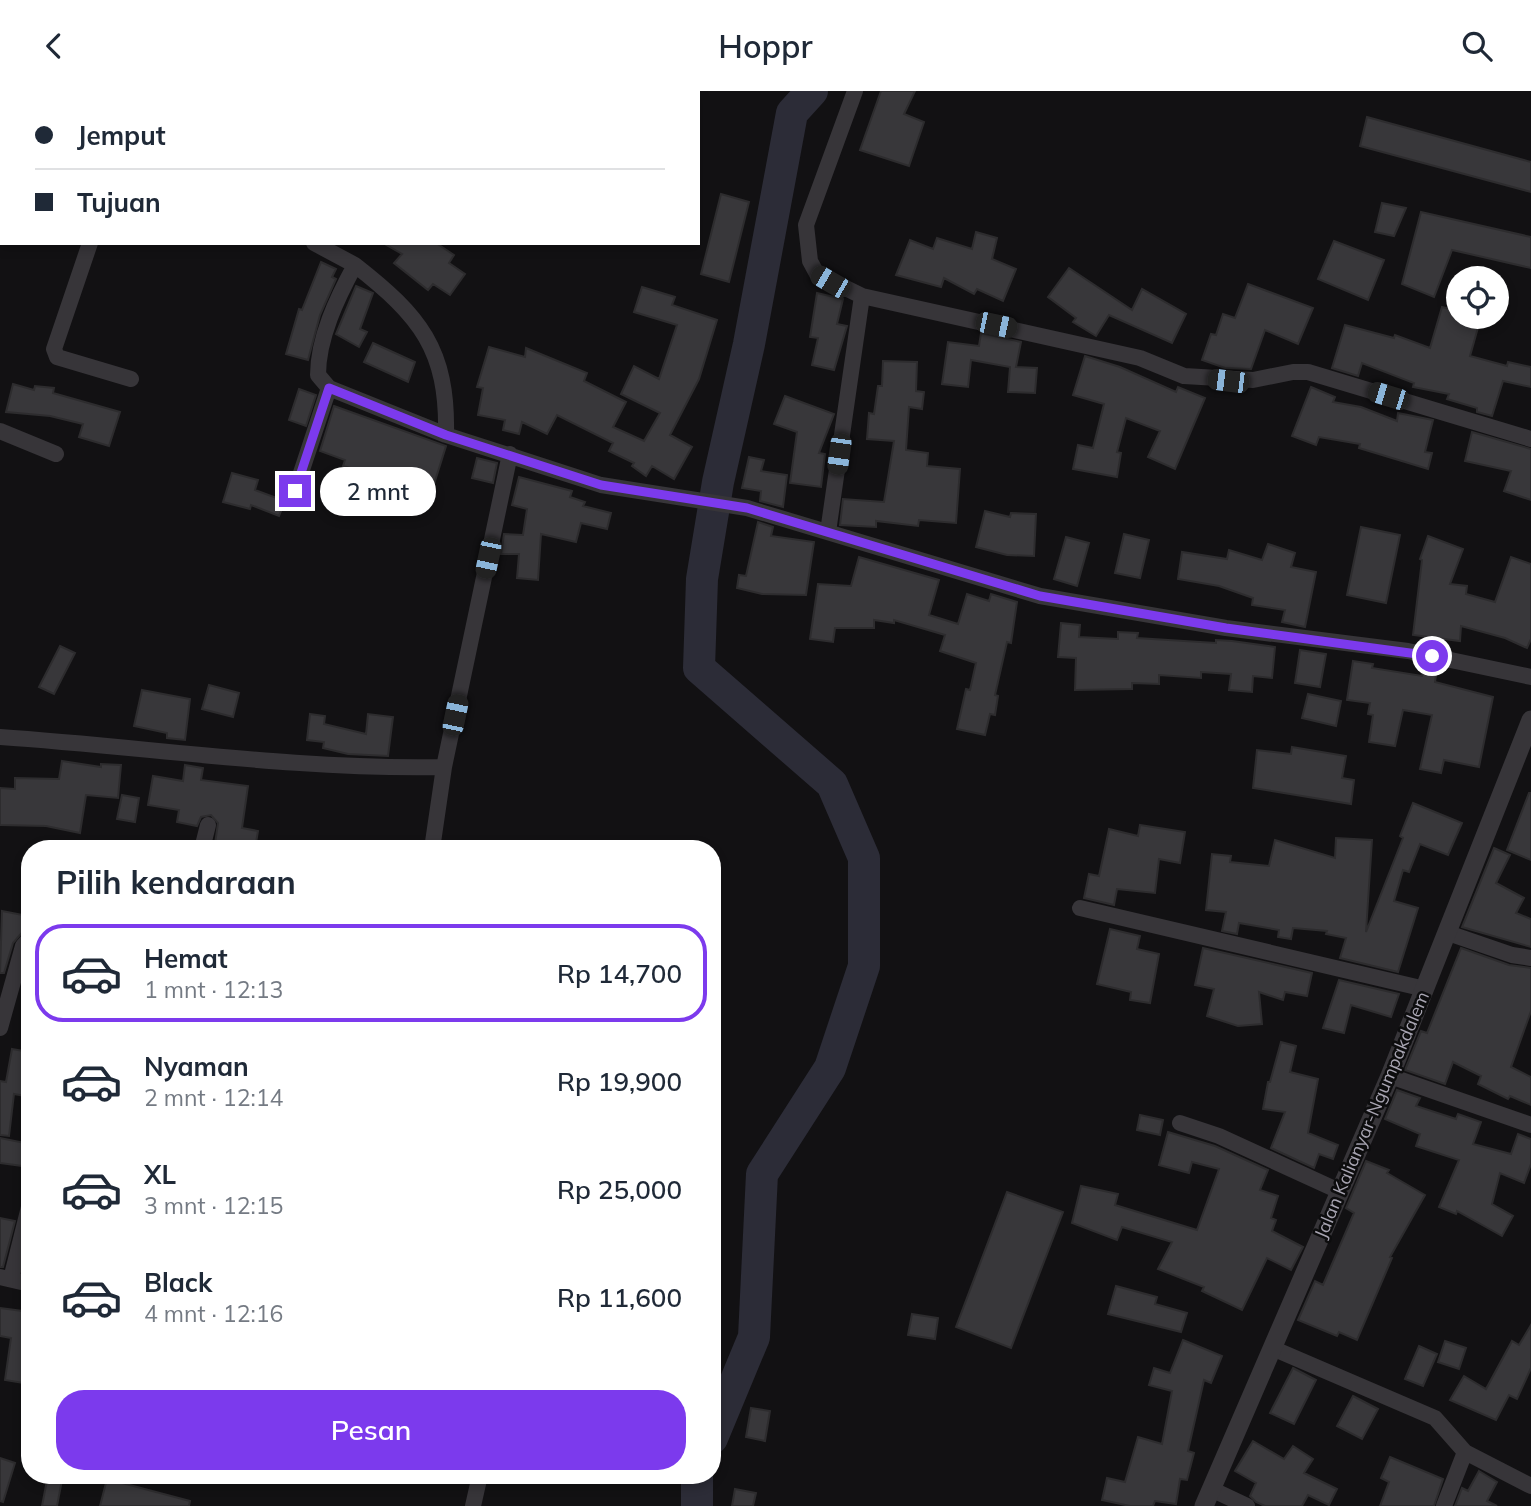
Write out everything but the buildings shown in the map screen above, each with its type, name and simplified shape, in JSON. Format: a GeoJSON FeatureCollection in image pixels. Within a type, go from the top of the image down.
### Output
{"type":"FeatureCollection","features":[{"type":"Feature","properties":{"kind":"street"},"geometry":{"type":"LineString","coordinates":[[855,91],[806,225],[810,261],[817,274],[862,296],[1140,358],[1184,376],[1228,381],[1308,373],[1531,439]]}},
{"type":"Feature","properties":{"kind":"street"},"geometry":{"type":"LineString","coordinates":[[89,245],[54,349],[57,356],[131,379]]}},
{"type":"Feature","properties":{"kind":"street"},"geometry":{"type":"LineString","coordinates":[[318,245],[355,265],[398,302],[433,346],[444,388],[446,435]]}},
{"type":"Feature","properties":{"kind":"street"},"geometry":{"type":"LineString","coordinates":[[355,265],[330,320],[318,360],[318,375],[329,388],[446,435],[601,485],[747,508],[1040,596],[1226,628],[1408,651],[1531,677]]}},
{"type":"Feature","properties":{"kind":"street"},"geometry":{"type":"LineString","coordinates":[[828,532],[862,296]]}},
{"type":"Feature","properties":{"kind":"street"},"geometry":{"type":"LineString","coordinates":[[295,491],[329,388]]}},
{"type":"Feature","properties":{"kind":"street"},"geometry":{"type":"LineString","coordinates":[[0,431],[56,454]]}},
{"type":"Feature","properties":{"kind":"street"},"geometry":{"type":"LineString","coordinates":[[433,840],[444,767],[510,454]]}},
{"type":"Feature","properties":{"kind":"street","name":"Jalan Kalianyar-Ngumpakdalem"},"geometry":{"type":"LineString","coordinates":[[1208,1498],[1272,1348],[1332,1188],[1390,1076],[1531,720]]}},
{"type":"Feature","properties":{"kind":"street"},"geometry":{"type":"LineString","coordinates":[[0,737],[78,742],[228,760],[386,768],[444,767]]}},
{"type":"Feature","properties":{"kind":"street"},"geometry":{"type":"LineString","coordinates":[[204,840],[208,825]]}},
{"type":"Feature","properties":{"kind":"street"},"geometry":{"type":"LineString","coordinates":[[1080,908],[1425,989]]}},
{"type":"Feature","properties":{"kind":"street"},"geometry":{"type":"LineString","coordinates":[[1448,933],[1512,955],[1531,958]]}},
{"type":"Feature","properties":{"kind":"street"},"geometry":{"type":"LineString","coordinates":[[0,1028],[21,953]]}},
{"type":"Feature","properties":{"kind":"street"},"geometry":{"type":"LineString","coordinates":[[1390,1076],[1531,1125]]}},
{"type":"Feature","properties":{"kind":"street"},"geometry":{"type":"LineString","coordinates":[[1180,1123],[1219,1136],[1332,1188]]}},
{"type":"Feature","properties":{"kind":"street"},"geometry":{"type":"LineString","coordinates":[[6,1278],[21,1231]]}},
{"type":"Feature","properties":{"kind":"street"},"geometry":{"type":"LineString","coordinates":[[1272,1348],[1435,1418],[1465,1452],[1531,1486]]}},
{"type":"Feature","properties":{"kind":"street"},"geometry":{"type":"LineString","coordinates":[[1444,1506],[1465,1452]]}},
{"type":"Feature","properties":{"kind":"street"},"geometry":{"type":"LineString","coordinates":[[473,1506],[478,1484]]}},
{"type":"Feature","properties":{"kind":"street"},"geometry":{"type":"LineString","coordinates":[[1208,1498],[1247,1506]]}},
{"type":"Feature","properties":{"kind":"waterway"},"geometry":{"type":"LineString","coordinates":[[721,1416],[754,1337],[762,1174],[830,1068],[864,966],[864,858],[832,784],[699,668],[702,579],[718,482],[749,344],[792,113],[812,91]]}},
{"type":"Feature","properties":{"kind":"waterway"},"geometry":{"type":"LineString","coordinates":[[697,1484],[697,1506]]}},
{"type":"Feature","properties":{"kind":"route"},"geometry":{"type":"LineString","coordinates":[[295,491],[329,388],[446,435],[601,485],[747,508],[1040,596],[1226,628],[1432,656]]}}]}
